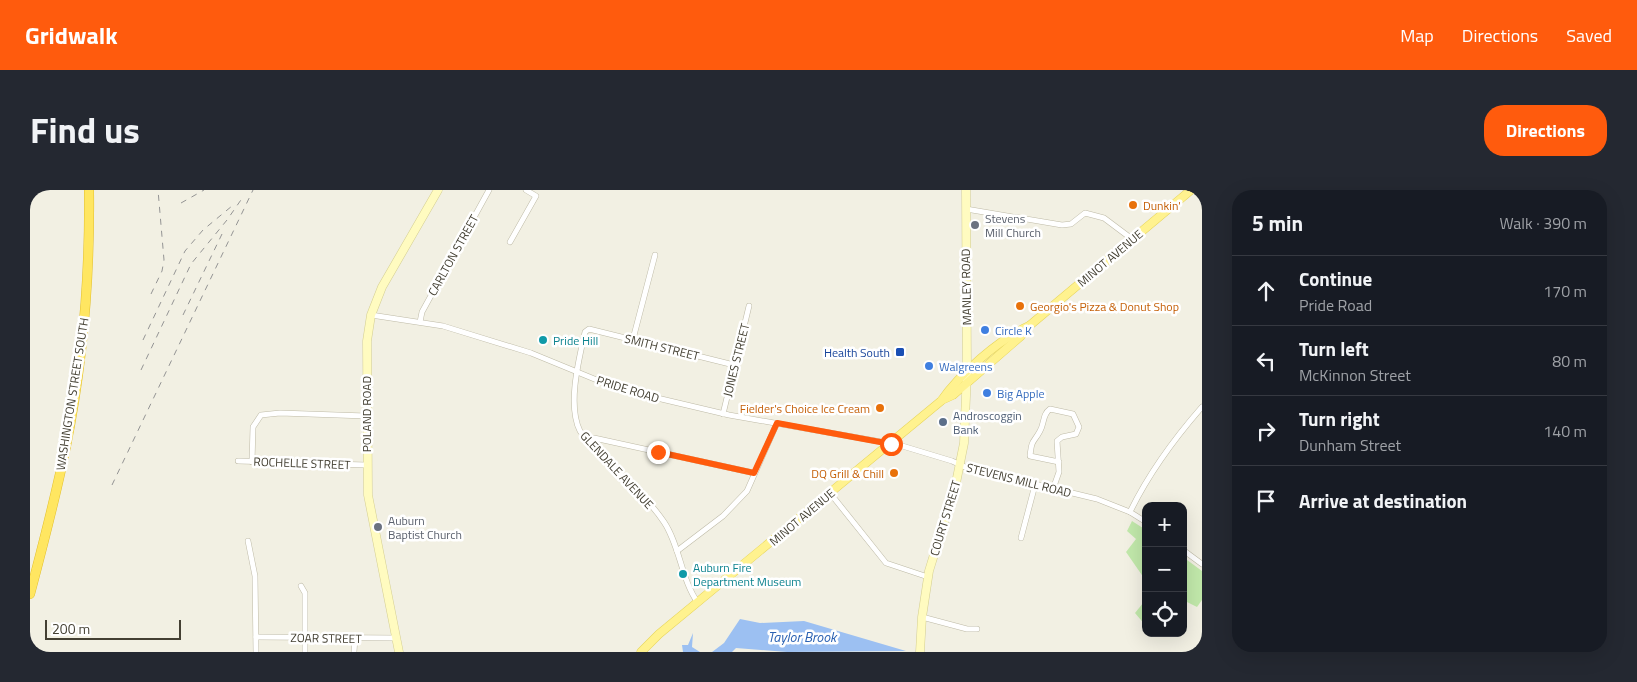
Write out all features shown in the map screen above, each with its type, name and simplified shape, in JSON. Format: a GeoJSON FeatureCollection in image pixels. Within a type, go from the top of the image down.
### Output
{"type":"FeatureCollection","features":[{"type":"Feature","properties":{"kind":"highway","name":"WASHINGTON STREET SOUTH"},"geometry":{"type":"LineString","coordinates":[[30,594],[63,461],[78,371],[86,307],[89,190]]}},
{"type":"Feature","properties":{"kind":"main road","name":"MINOT AVENUE"},"geometry":{"type":"LineString","coordinates":[[940,401],[952,395],[1021,336],[1029,326],[1191,190]]}},
{"type":"Feature","properties":{"kind":"main road","name":"MINOT AVENUE"},"geometry":{"type":"LineString","coordinates":[[645,650],[698,603],[891,444],[940,401],[950,388],[967,372],[1017,331],[1029,326]]}},
{"type":"Feature","properties":{"kind":"street","name":"POLAND ROAD"},"geometry":{"type":"LineString","coordinates":[[399,652],[370,514],[366,465],[366,341],[371,316],[391,271],[438,190]]}},
{"type":"Feature","properties":{"kind":"street","name":"CARLTON STREET"},"geometry":{"type":"LineString","coordinates":[[420,322],[422,312],[489,190]]}},
{"type":"Feature","properties":{"kind":"street"},"geometry":{"type":"LineString","coordinates":[[510,242],[536,196],[526,190]]}},
{"type":"Feature","properties":{"kind":"street","name":"MANLEY ROAD"},"geometry":{"type":"LineString","coordinates":[[966,190],[966,383]]}},
{"type":"Feature","properties":{"kind":"street"},"geometry":{"type":"LineString","coordinates":[[966,209],[1062,225],[1071,224],[1085,213],[1116,225],[1132,239]]}},
{"type":"Feature","properties":{"kind":"street"},"geometry":{"type":"LineString","coordinates":[[633,339],[655,255]]}},
{"type":"Feature","properties":{"kind":"street","name":"JONES STREET"},"geometry":{"type":"LineString","coordinates":[[724,414],[749,306]]}},
{"type":"Feature","properties":{"kind":"street","name":"PRIDE ROAD"},"geometry":{"type":"LineString","coordinates":[[371,316],[443,326],[500,343],[626,391],[724,414],[891,444]]}},
{"type":"Feature","properties":{"kind":"street","name":"SMITH STREET"},"geometry":{"type":"LineString","coordinates":[[589,329],[734,365]]}},
{"type":"Feature","properties":{"kind":"street","name":"GLENDALE AVENUE"},"geometry":{"type":"LineString","coordinates":[[589,329],[585,332],[576,371],[576,420],[587,440],[666,524],[690,590],[698,603]]}},
{"type":"Feature","properties":{"kind":"street","name":"COURT STREET"},"geometry":{"type":"LineString","coordinates":[[920,652],[922,617],[928,577],[960,465],[964,443],[966,383]]}},
{"type":"Feature","properties":{"kind":"street"},"geometry":{"type":"LineString","coordinates":[[1130,512],[1160,460],[1202,407]]}},
{"type":"Feature","properties":{"kind":"street"},"geometry":{"type":"LineString","coordinates":[[1053,489],[1059,472],[1057,441],[1062,437],[1076,434],[1079,427],[1074,414],[1050,409],[1045,413],[1040,431],[1032,441],[1030,456],[1058,462]]}},
{"type":"Feature","properties":{"kind":"street"},"geometry":{"type":"LineString","coordinates":[[252,462],[253,427],[261,415],[280,413],[366,416]]}},
{"type":"Feature","properties":{"kind":"street"},"geometry":{"type":"LineString","coordinates":[[677,550],[731,508],[750,486],[777,423]]}},
{"type":"Feature","properties":{"kind":"street"},"geometry":{"type":"LineString","coordinates":[[587,440],[594,438],[754,473]]}},
{"type":"Feature","properties":{"kind":"street","name":"STEVENS MILL ROAD"},"geometry":{"type":"LineString","coordinates":[[891,444],[960,465],[1091,498],[1130,512],[1142,520]]}},
{"type":"Feature","properties":{"kind":"street","name":"ROCHELLE STREET"},"geometry":{"type":"LineString","coordinates":[[238,461],[366,465]]}},
{"type":"Feature","properties":{"kind":"street"},"geometry":{"type":"LineString","coordinates":[[1021,538],[1035,484]]}},
{"type":"Feature","properties":{"kind":"street"},"geometry":{"type":"LineString","coordinates":[[830,493],[886,563],[928,577]]}},
{"type":"Feature","properties":{"kind":"street"},"geometry":{"type":"LineString","coordinates":[[248,541],[255,576],[256,652]]}},
{"type":"Feature","properties":{"kind":"street"},"geometry":{"type":"LineString","coordinates":[[1187,553],[1202,564]]}},
{"type":"Feature","properties":{"kind":"street"},"geometry":{"type":"LineString","coordinates":[[301,586],[305,592],[305,652]]}},
{"type":"Feature","properties":{"kind":"street"},"geometry":{"type":"LineString","coordinates":[[922,617],[967,628],[977,628]]}},
{"type":"Feature","properties":{"kind":"street","name":"ZOAR STREET"},"geometry":{"type":"LineString","coordinates":[[256,637],[397,638]]}},
{"type":"Feature","properties":{"kind":"street"},"geometry":{"type":"LineString","coordinates":[[354,638],[354,652]]}},
{"type":"Feature","properties":{"kind":"green space"},"geometry":{"type":"Polygon","coordinates":[[[1132,521],[1142,527],[1142,575],[1126,552],[1136,539],[1127,531],[1132,521]]]}},
{"type":"Feature","properties":{"kind":"green space"},"geometry":{"type":"Polygon","coordinates":[[[1187,560],[1202,571],[1202,600],[1197,607],[1187,602],[1187,560]]]}},
{"type":"Feature","properties":{"kind":"green space"},"geometry":{"type":"Polygon","coordinates":[[[1142,604],[1142,621],[1135,613],[1142,604]]]}},
{"type":"Feature","properties":{"kind":"water","name":"Taylor Brook"},"geometry":{"type":"Polygon","coordinates":[[[740,619],[760,623],[804,621],[906,651],[787,652],[736,648],[732,652],[712,652],[724,643],[740,619]]]}},
{"type":"Feature","properties":{"kind":"water"},"geometry":{"type":"Polygon","coordinates":[[[693,633],[692,647],[700,652],[683,652],[682,645],[688,645],[693,633]]]}},
{"type":"Feature","properties":{"kind":"railway"},"geometry":{"type":"LineString","coordinates":[[151,294],[162,271],[164,260],[158,190]]}},
{"type":"Feature","properties":{"kind":"railway"},"geometry":{"type":"LineString","coordinates":[[181,203],[204,190]]}},
{"type":"Feature","properties":{"kind":"railway"},"geometry":{"type":"LineString","coordinates":[[112,485],[253,190]]}},
{"type":"Feature","properties":{"kind":"railway"},"geometry":{"type":"LineString","coordinates":[[141,370],[191,264],[243,197]]}},
{"type":"Feature","properties":{"kind":"railway"},"geometry":{"type":"LineString","coordinates":[[143,340],[185,251],[203,230],[232,206]]}},
{"type":"Feature","properties":{"kind":"railway"},"geometry":{"type":"LineString","coordinates":[[183,315],[222,234]]}},
{"type":"Feature","properties":{"kind":"place","name":"Dunkin'"},"geometry":{"type":"Point","coordinates":[1133,205]}},
{"type":"Feature","properties":{"kind":"place","name":"Stevens Mill Church"},"geometry":{"type":"Point","coordinates":[975,225]}},
{"type":"Feature","properties":{"kind":"place","name":"Georgio's Pizza & Donut Shop"},"geometry":{"type":"Point","coordinates":[1020,306]}},
{"type":"Feature","properties":{"kind":"place","name":"Circle K"},"geometry":{"type":"Point","coordinates":[985,330]}},
{"type":"Feature","properties":{"kind":"place","name":"Pride Hill"},"geometry":{"type":"Point","coordinates":[543,340]}},
{"type":"Feature","properties":{"kind":"place","name":"Health South"},"geometry":{"type":"Point","coordinates":[900,352]}},
{"type":"Feature","properties":{"kind":"place","name":"Walgreens"},"geometry":{"type":"Point","coordinates":[929,366]}},
{"type":"Feature","properties":{"kind":"place","name":"Big Apple"},"geometry":{"type":"Point","coordinates":[987,393]}},
{"type":"Feature","properties":{"kind":"place","name":"Fielder's Choice Ice Cream"},"geometry":{"type":"Point","coordinates":[880,408]}},
{"type":"Feature","properties":{"kind":"place","name":"Androscoggin Bank"},"geometry":{"type":"Point","coordinates":[943,422]}},
{"type":"Feature","properties":{"kind":"place","name":"DQ Grill & Chill"},"geometry":{"type":"Point","coordinates":[894,473]}},
{"type":"Feature","properties":{"kind":"place","name":"Auburn Baptist Church"},"geometry":{"type":"Point","coordinates":[378,527]}},
{"type":"Feature","properties":{"kind":"place","name":"Auburn Fire Department Museum"},"geometry":{"type":"Point","coordinates":[683,574]}},
{"type":"Feature","properties":{"kind":"route"},"geometry":{"type":"LineString","coordinates":[[658,452],[754,473],[766,451],[777,423],[864,437],[891,444]]}}]}
